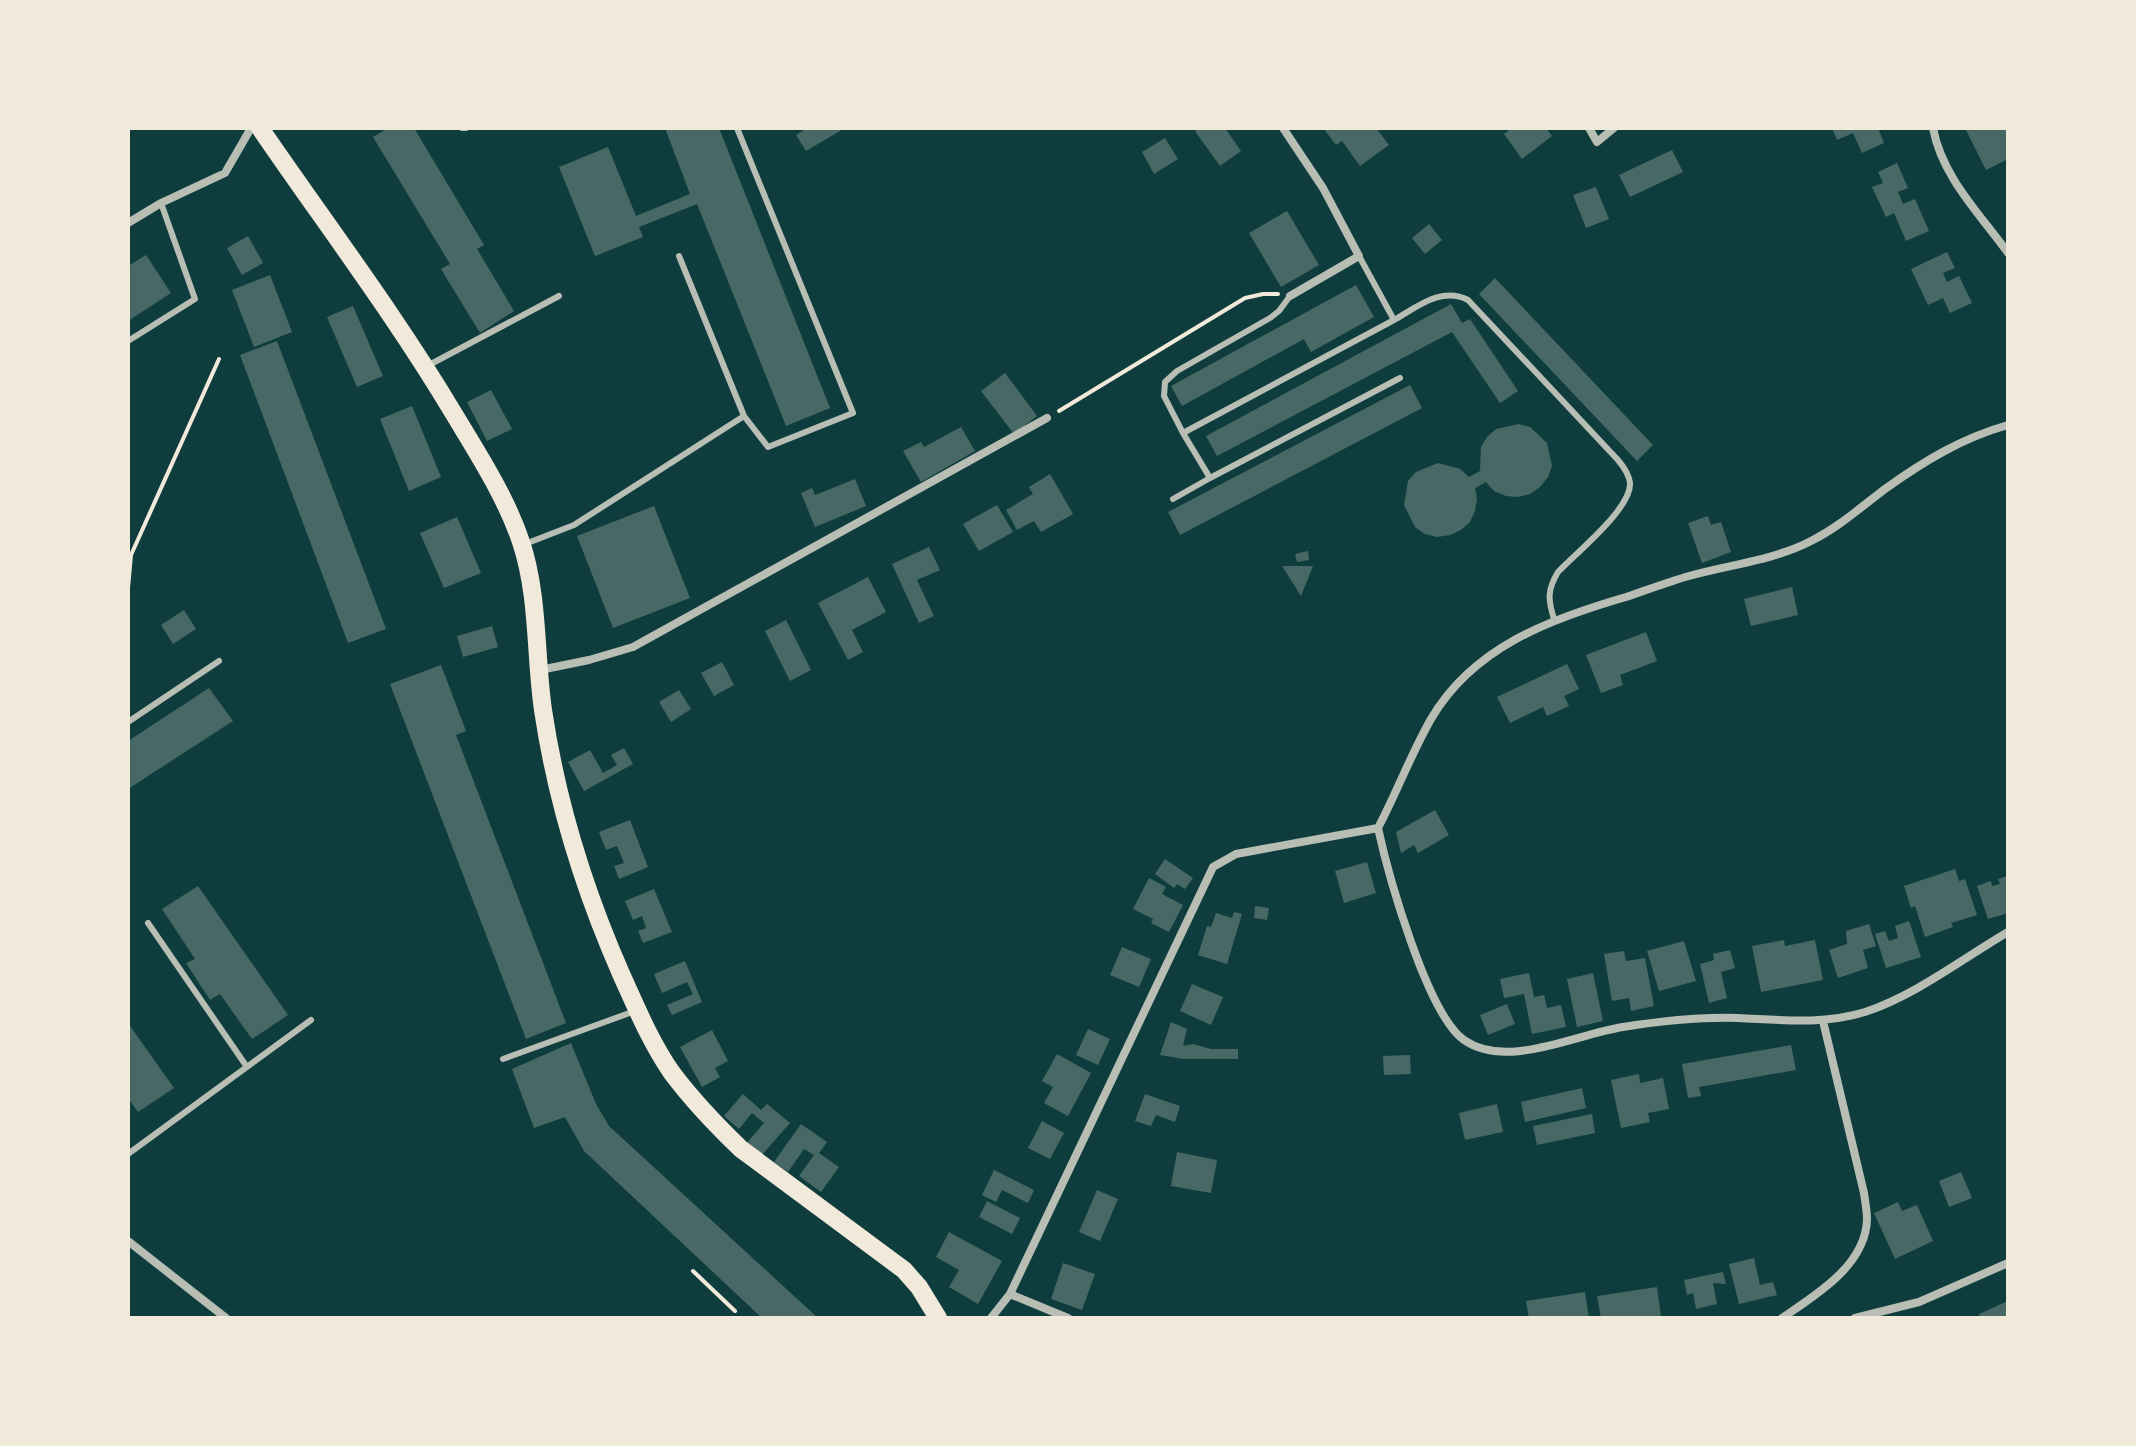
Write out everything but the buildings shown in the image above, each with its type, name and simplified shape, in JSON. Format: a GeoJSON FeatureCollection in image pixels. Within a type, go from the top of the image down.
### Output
{"type":"FeatureCollection","features":[{"type":"Feature","properties":{"kind":"main road"},"geometry":{"type":"LineString","coordinates":[[260,128],[426,367],[477,452],[522,545],[532,592],[549,748],[568,836],[603,933],[637,1010],[671,1071],[703,1111],[741,1149],[904,1270],[919,1287],[938,1318]]}},
{"type":"Feature","properties":{"kind":"street"},"geometry":{"type":"LineString","coordinates":[[128,223],[161,203],[225,173],[251,128]]}},
{"type":"Feature","properties":{"kind":"street"},"geometry":{"type":"LineString","coordinates":[[1283,128],[1335,208],[1359,256],[1290,296]]}},
{"type":"Feature","properties":{"kind":"street"},"geometry":{"type":"LineString","coordinates":[[1589,128],[1597,142],[1614,128]]}},
{"type":"Feature","properties":{"kind":"street"},"geometry":{"type":"LineString","coordinates":[[1933,128],[1949,175],[2008,253]]}},
{"type":"Feature","properties":{"kind":"street"},"geometry":{"type":"LineString","coordinates":[[540,670],[633,647],[1047,418]]}},
{"type":"Feature","properties":{"kind":"street"},"geometry":{"type":"LineString","coordinates":[[2008,425],[1969,437],[1940,452],[1850,518],[1809,542],[1554,619],[1516,638],[1475,666],[1431,720],[1378,828],[1395,890],[1432,997],[1451,1028],[1463,1040],[1492,1050],[1516,1051],[1614,1028],[1670,1021],[1736,1018],[1823,1021],[1866,1011],[1895,999],[2008,932]]}},
{"type":"Feature","properties":{"kind":"street"},"geometry":{"type":"LineString","coordinates":[[991,1318],[1010,1294],[1207,876],[1222,860],[1236,854],[1378,828]]}},
{"type":"Feature","properties":{"kind":"street"},"geometry":{"type":"LineString","coordinates":[[1782,1318],[1824,1288],[1855,1255],[1867,1219],[1864,1193],[1823,1021]]}},
{"type":"Feature","properties":{"kind":"street"},"geometry":{"type":"LineString","coordinates":[[128,1241],[226,1318]]}},
{"type":"Feature","properties":{"kind":"street"},"geometry":{"type":"LineString","coordinates":[[1855,1318],[1919,1302],[2008,1263]]}},
{"type":"Feature","properties":{"kind":"street"},"geometry":{"type":"LineString","coordinates":[[1010,1294],[1068,1318]]}},
{"type":"Feature","properties":{"kind":"lane"},"geometry":{"type":"LineString","coordinates":[[679,256],[744,416],[768,447],[853,413],[737,128]]}},
{"type":"Feature","properties":{"kind":"lane"},"geometry":{"type":"LineString","coordinates":[[128,341],[195,299],[161,203]]}},
{"type":"Feature","properties":{"kind":"lane"},"geometry":{"type":"LineString","coordinates":[[1359,256],[1394,320]]}},
{"type":"Feature","properties":{"kind":"lane"},"geometry":{"type":"LineString","coordinates":[[1183,433],[1440,296],[1451,294],[1468,300],[1618,460],[1630,483],[1625,501],[1550,584],[1548,599],[1554,619]]}},
{"type":"Feature","properties":{"kind":"lane"},"geometry":{"type":"LineString","coordinates":[[426,367],[559,296]]}},
{"type":"Feature","properties":{"kind":"lane"},"geometry":{"type":"LineString","coordinates":[[1210,478],[1164,396],[1165,382],[1177,371],[1270,318],[1290,296]]}},
{"type":"Feature","properties":{"kind":"lane"},"geometry":{"type":"LineString","coordinates":[[1173,499],[1400,378]]}},
{"type":"Feature","properties":{"kind":"lane"},"geometry":{"type":"LineString","coordinates":[[522,545],[574,525],[744,416]]}},
{"type":"Feature","properties":{"kind":"lane"},"geometry":{"type":"LineString","coordinates":[[128,722],[219,661]]}},
{"type":"Feature","properties":{"kind":"lane"},"geometry":{"type":"LineString","coordinates":[[148,923],[247,1067]]}},
{"type":"Feature","properties":{"kind":"lane"},"geometry":{"type":"LineString","coordinates":[[503,1059],[637,1010]]}},
{"type":"Feature","properties":{"kind":"lane"},"geometry":{"type":"LineString","coordinates":[[128,1142],[131,1152],[311,1020]]}},
{"type":"Feature","properties":{"kind":"path"},"geometry":{"type":"LineString","coordinates":[[1047,418],[1245,298],[1263,294],[1290,296]]}},
{"type":"Feature","properties":{"kind":"path"},"geometry":{"type":"LineString","coordinates":[[128,588],[131,555],[219,359]]}},
{"type":"Feature","properties":{"kind":"path"},"geometry":{"type":"LineString","coordinates":[[693,1271],[735,1311]]}}]}
